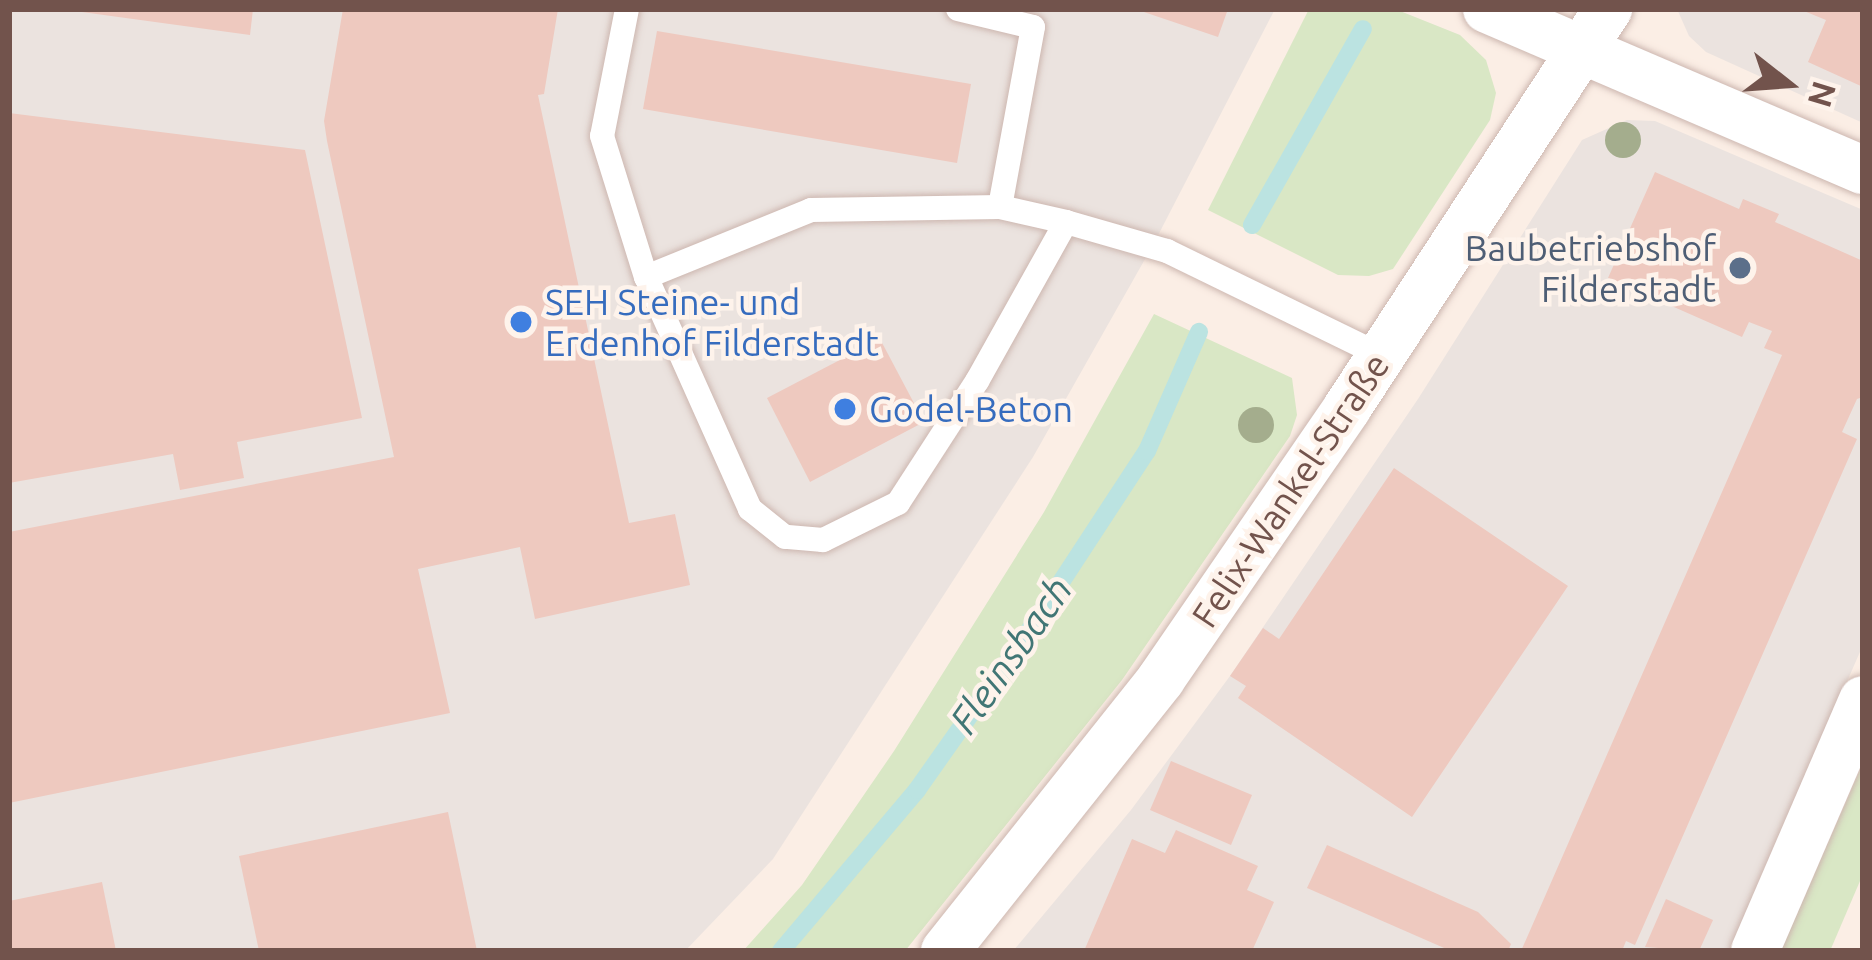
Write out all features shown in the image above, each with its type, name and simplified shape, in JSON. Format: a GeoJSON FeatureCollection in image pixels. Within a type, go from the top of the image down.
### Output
{"type":"FeatureCollection","features":[{"type":"Feature","properties":{"kind":"street"},"geometry":{"type":"LineString","coordinates":[[1487,9],[1596,29],[1863,170]]}},
{"type":"Feature","properties":{"kind":"street","name":"Felix-Wankel-Straße"},"geometry":{"type":"LineString","coordinates":[[945,951],[1161,679],[1382,356],[1596,29]]}},
{"type":"Feature","properties":{"kind":"street"},"geometry":{"type":"LineString","coordinates":[[1755,951],[1863,700]]}},
{"type":"Feature","properties":{"kind":"lane"},"geometry":{"type":"LineString","coordinates":[[627,9],[602,136],[646,277],[750,509],[785,537],[823,540],[898,503],[976,381],[1066,222]]}},
{"type":"Feature","properties":{"kind":"lane"},"geometry":{"type":"LineString","coordinates":[[958,9],[1033,27],[1000,208]]}},
{"type":"Feature","properties":{"kind":"lane"},"geometry":{"type":"LineString","coordinates":[[646,277],[811,210],[1000,208],[1167,250],[1382,356]]}},
{"type":"Feature","properties":{"kind":"shaded area"},"geometry":{"type":"Polygon","coordinates":[[[9,9],[1275,9],[1153,245],[1033,457],[773,859],[685,951],[9,951],[9,9]]]}},
{"type":"Feature","properties":{"kind":"shaded area"},"geometry":{"type":"Polygon","coordinates":[[[1677,9],[1863,9],[1863,123],[1706,52],[1689,36],[1677,9]]]}},
{"type":"Feature","properties":{"kind":"shaded area"},"geometry":{"type":"Polygon","coordinates":[[[1627,120],[1655,121],[1863,210],[1863,645],[1729,951],[1013,951],[1131,810],[1230,676],[1418,399],[1582,140],[1627,120]]]}},
{"type":"Feature","properties":{"kind":"green space"},"geometry":{"type":"Polygon","coordinates":[[[1309,9],[1395,9],[1460,35],[1486,60],[1496,93],[1490,120],[1393,269],[1369,276],[1338,275],[1208,210],[1309,9]]]}},
{"type":"Feature","properties":{"kind":"green space"},"geometry":{"type":"Polygon","coordinates":[[[1154,314],[1292,378],[1297,415],[1290,436],[1122,680],[905,951],[743,951],[802,885],[894,751],[1044,512],[1154,314]]]}},
{"type":"Feature","properties":{"kind":"green space"},"geometry":{"type":"Polygon","coordinates":[[[1863,763],[1863,874],[1830,951],[1781,951],[1863,763]]]}},
{"type":"Feature","properties":{"kind":"building"},"geometry":{"type":"Polygon","coordinates":[[[60,9],[253,9],[250,35],[60,9]]]}},
{"type":"Feature","properties":{"kind":"building"},"geometry":{"type":"Polygon","coordinates":[[[343,9],[558,9],[544,94],[538,95],[629,523],[675,514],[690,585],[535,619],[520,547],[418,569],[450,713],[9,803],[9,532],[394,457],[324,121],[343,9]]]}},
{"type":"Feature","properties":{"kind":"building"},"geometry":{"type":"Polygon","coordinates":[[[1135,9],[1228,9],[1218,37],[1135,9]]]}},
{"type":"Feature","properties":{"kind":"building"},"geometry":{"type":"Polygon","coordinates":[[[1799,9],[1863,9],[1863,87],[1808,62],[1826,20],[1799,9]]]}},
{"type":"Feature","properties":{"kind":"building"},"geometry":{"type":"Polygon","coordinates":[[[657,31],[971,84],[957,163],[643,109],[657,31]]]}},
{"type":"Feature","properties":{"kind":"building"},"geometry":{"type":"Polygon","coordinates":[[[9,113],[305,150],[362,418],[237,442],[244,478],[180,490],[173,454],[9,483],[9,113]]]}},
{"type":"Feature","properties":{"kind":"building"},"geometry":{"type":"Polygon","coordinates":[[[1655,172],[1739,209],[1743,199],[1779,214],[1775,222],[1863,261],[1863,397],[1857,399],[1842,432],[1857,439],[1635,945],[1626,941],[1622,951],[1521,951],[1782,355],[1764,348],[1772,331],[1749,322],[1742,337],[1608,278],[1655,172]]]}},
{"type":"Feature","properties":{"kind":"building"},"geometry":{"type":"Polygon","coordinates":[[[880,339],[924,422],[810,482],[767,398],[880,339]]]}},
{"type":"Feature","properties":{"kind":"building"},"geometry":{"type":"Polygon","coordinates":[[[1394,468],[1568,586],[1412,817],[1238,698],[1246,686],[1230,676],[1263,628],[1279,639],[1394,468]]]}},
{"type":"Feature","properties":{"kind":"building"},"geometry":{"type":"Polygon","coordinates":[[[1171,761],[1252,795],[1231,845],[1150,810],[1171,761]]]}},
{"type":"Feature","properties":{"kind":"building"},"geometry":{"type":"Polygon","coordinates":[[[448,812],[477,951],[259,951],[239,856],[448,812]]]}},
{"type":"Feature","properties":{"kind":"building"},"geometry":{"type":"Polygon","coordinates":[[[1176,830],[1258,866],[1247,890],[1274,902],[1252,951],[1084,951],[1132,839],[1165,853],[1176,830]]]}},
{"type":"Feature","properties":{"kind":"building"},"geometry":{"type":"Polygon","coordinates":[[[1327,845],[1478,912],[1511,944],[1508,951],[1451,951],[1307,888],[1327,845]]]}},
{"type":"Feature","properties":{"kind":"building"},"geometry":{"type":"Polygon","coordinates":[[[102,882],[116,951],[9,951],[9,901],[102,882]]]}},
{"type":"Feature","properties":{"kind":"building"},"geometry":{"type":"Polygon","coordinates":[[[1666,899],[1713,920],[1699,951],[1645,947],[1666,899]]]}},
{"type":"Feature","properties":{"kind":"waterway","name":"Fleinsbach"},"geometry":{"type":"LineString","coordinates":[[1252,225],[1363,29]]}},
{"type":"Feature","properties":{"kind":"waterway","name":"Fleinsbach"},"geometry":{"type":"LineString","coordinates":[[781,951],[917,790],[1029,631],[1147,451],[1199,332]]}},
{"type":"Feature","properties":{"kind":"place","name":"Baubetriebshof Filderstadt"},"geometry":{"type":"Point","coordinates":[1740,268]}},
{"type":"Feature","properties":{"kind":"place","name":"SEH Steine- und Erdenhof Filderstadt"},"geometry":{"type":"Point","coordinates":[521,322]}},
{"type":"Feature","properties":{"kind":"place","name":"Godel-Beton"},"geometry":{"type":"Point","coordinates":[845,409]}}]}
